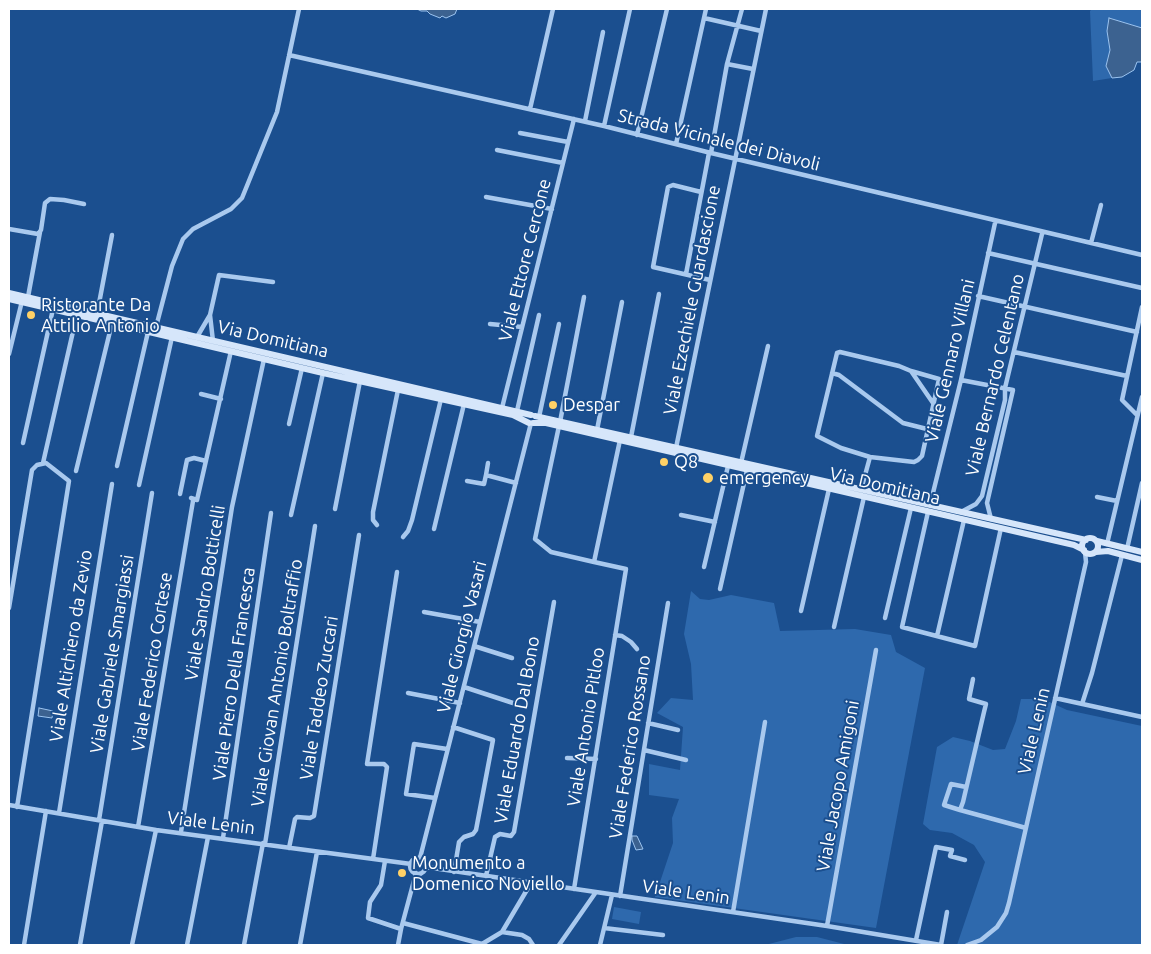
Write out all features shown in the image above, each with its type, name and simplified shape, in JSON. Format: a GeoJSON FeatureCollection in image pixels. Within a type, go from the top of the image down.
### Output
{"type":"FeatureCollection","features":[{"type":"Feature","properties":{"kind":"main road","name":"Via Domitiana"},"geometry":{"type":"LineString","coordinates":[[9,292],[156,328],[517,411],[533,419]]}},
{"type":"Feature","properties":{"kind":"main road","name":"Via Domitiana"},"geometry":{"type":"LineString","coordinates":[[9,299],[398,390],[533,419],[631,437],[861,490],[964,520],[1074,545],[1084,551]]}},
{"type":"Feature","properties":{"kind":"main road","name":"Via Domitiana"},"geometry":{"type":"LineString","coordinates":[[560,424],[728,466],[911,508],[961,512],[1086,540]]}},
{"type":"Feature","properties":{"kind":"main road"},"geometry":{"type":"LineString","coordinates":[[1142,552],[1107,544],[1093,538],[1086,540],[1082,546],[1088,554],[1108,551],[1142,560]]}},
{"type":"Feature","properties":{"kind":"main road"},"geometry":{"type":"LineString","coordinates":[[1095,552],[1098,548],[1097,541]]}},
{"type":"Feature","properties":{"kind":"street"},"geometry":{"type":"LineString","coordinates":[[156,328],[172,266],[183,239],[193,229],[231,209],[242,198],[277,112],[300,9]]}},
{"type":"Feature","properties":{"kind":"street"},"geometry":{"type":"LineString","coordinates":[[530,109],[553,9]]}},
{"type":"Feature","properties":{"kind":"street"},"geometry":{"type":"LineString","coordinates":[[604,126],[630,9]]}},
{"type":"Feature","properties":{"kind":"street"},"geometry":{"type":"LineString","coordinates":[[638,135],[666,9]]}},
{"type":"Feature","properties":{"kind":"street"},"geometry":{"type":"LineString","coordinates":[[676,144],[706,9]]}},
{"type":"Feature","properties":{"kind":"street"},"geometry":{"type":"LineString","coordinates":[[686,274],[727,64],[742,9]]}},
{"type":"Feature","properties":{"kind":"street","name":"Viale Ezechiele Guardascione"},"geometry":{"type":"LineString","coordinates":[[676,448],[766,9]]}},
{"type":"Feature","properties":{"kind":"street"},"geometry":{"type":"LineString","coordinates":[[704,18],[761,31]]}},
{"type":"Feature","properties":{"kind":"street"},"geometry":{"type":"LineString","coordinates":[[585,122],[603,32]]}},
{"type":"Feature","properties":{"kind":"street","name":"Strada Vicinale dei Diavoli"},"geometry":{"type":"LineString","coordinates":[[289,55],[604,126],[710,153],[1142,255]]}},
{"type":"Feature","properties":{"kind":"street"},"geometry":{"type":"LineString","coordinates":[[727,64],[753,69]]}},
{"type":"Feature","properties":{"kind":"street","name":"Viale Ettore Cercone"},"geometry":{"type":"LineString","coordinates":[[502,408],[574,119]]}},
{"type":"Feature","properties":{"kind":"street"},"geometry":{"type":"LineString","coordinates":[[520,133],[568,142]]}},
{"type":"Feature","properties":{"kind":"street"},"geometry":{"type":"LineString","coordinates":[[497,150],[563,163]]}},
{"type":"Feature","properties":{"kind":"street"},"geometry":{"type":"LineString","coordinates":[[701,192],[673,185],[668,186],[653,267],[710,280]]}},
{"type":"Feature","properties":{"kind":"street"},"geometry":{"type":"LineString","coordinates":[[486,196],[552,209]]}},
{"type":"Feature","properties":{"kind":"street"},"geometry":{"type":"LineString","coordinates":[[28,297],[45,203],[50,199],[84,204]]}},
{"type":"Feature","properties":{"kind":"street"},"geometry":{"type":"LineString","coordinates":[[1091,244],[1101,205]]}},
{"type":"Feature","properties":{"kind":"street","name":"Viale Gennaro Villani"},"geometry":{"type":"LineString","coordinates":[[938,636],[902,627],[961,380],[995,223]]}},
{"type":"Feature","properties":{"kind":"street"},"geometry":{"type":"LineString","coordinates":[[9,229],[35,234],[38,234],[41,230]]}},
{"type":"Feature","properties":{"kind":"street","name":"Viale Bernardo Celentano"},"geometry":{"type":"LineString","coordinates":[[961,512],[976,504],[982,496],[1005,400],[1005,388],[1042,234]]}},
{"type":"Feature","properties":{"kind":"street"},"geometry":{"type":"LineString","coordinates":[[97,314],[112,235]]}},
{"type":"Feature","properties":{"kind":"street"},"geometry":{"type":"LineString","coordinates":[[988,253],[1142,288]]}},
{"type":"Feature","properties":{"kind":"street"},"geometry":{"type":"LineString","coordinates":[[213,341],[210,315],[218,275],[272,282]]}},
{"type":"Feature","properties":{"kind":"street"},"geometry":{"type":"LineString","coordinates":[[631,437],[658,294]]}},
{"type":"Feature","properties":{"kind":"street"},"geometry":{"type":"LineString","coordinates":[[978,296],[1137,332]]}},
{"type":"Feature","properties":{"kind":"street"},"geometry":{"type":"LineString","coordinates":[[584,297],[560,424],[535,539],[551,552],[594,562],[620,440]]}},
{"type":"Feature","properties":{"kind":"street"},"geometry":{"type":"LineString","coordinates":[[9,354],[22,301]]}},
{"type":"Feature","properties":{"kind":"street"},"geometry":{"type":"LineString","coordinates":[[597,430],[622,302]]}},
{"type":"Feature","properties":{"kind":"street"},"geometry":{"type":"LineString","coordinates":[[1137,415],[1122,400],[1142,306]]}},
{"type":"Feature","properties":{"kind":"street"},"geometry":{"type":"LineString","coordinates":[[23,444],[53,309]]}},
{"type":"Feature","properties":{"kind":"street"},"geometry":{"type":"LineString","coordinates":[[43,463],[77,314]]}},
{"type":"Feature","properties":{"kind":"street"},"geometry":{"type":"LineString","coordinates":[[197,337],[210,315]]}},
{"type":"Feature","properties":{"kind":"street"},"geometry":{"type":"LineString","coordinates":[[517,411],[539,315]]}},
{"type":"Feature","properties":{"kind":"street"},"geometry":{"type":"LineString","coordinates":[[76,471],[112,323]]}},
{"type":"Feature","properties":{"kind":"street"},"geometry":{"type":"LineString","coordinates":[[490,324],[522,327]]}},
{"type":"Feature","properties":{"kind":"street","name":"Viale Giorgio Vasari"},"geometry":{"type":"LineString","coordinates":[[420,858],[516,483],[559,324]]}},
{"type":"Feature","properties":{"kind":"street"},"geometry":{"type":"LineString","coordinates":[[117,466],[148,332]]}},
{"type":"Feature","properties":{"kind":"street"},"geometry":{"type":"LineString","coordinates":[[139,485],[172,337]]}},
{"type":"Feature","properties":{"kind":"street"},"geometry":{"type":"LineString","coordinates":[[741,463],[768,346]]}},
{"type":"Feature","properties":{"kind":"street"},"geometry":{"type":"LineString","coordinates":[[180,494],[187,460],[194,458],[206,461],[231,351]]}},
{"type":"Feature","properties":{"kind":"street"},"geometry":{"type":"LineString","coordinates":[[840,352],[898,366],[911,371],[939,379],[922,456],[918,460],[914,462],[870,457],[842,448],[817,436],[837,353],[840,352]]}},
{"type":"Feature","properties":{"kind":"street"},"geometry":{"type":"LineString","coordinates":[[1014,352],[1127,376]]}},
{"type":"Feature","properties":{"kind":"street","name":"Viale Sandro Botticelli"},"geometry":{"type":"LineString","coordinates":[[181,832],[232,507],[264,359]]}},
{"type":"Feature","properties":{"kind":"street"},"geometry":{"type":"LineString","coordinates":[[289,424],[302,368]]}},
{"type":"Feature","properties":{"kind":"street"},"geometry":{"type":"LineString","coordinates":[[911,371],[933,403]]}},
{"type":"Feature","properties":{"kind":"street"},"geometry":{"type":"LineString","coordinates":[[291,515],[323,373]]}},
{"type":"Feature","properties":{"kind":"street"},"geometry":{"type":"LineString","coordinates":[[832,373],[839,375],[903,423],[927,429]]}},
{"type":"Feature","properties":{"kind":"street"},"geometry":{"type":"LineString","coordinates":[[961,380],[1005,388]]}},
{"type":"Feature","properties":{"kind":"street"},"geometry":{"type":"LineString","coordinates":[[335,510],[360,381]]}},
{"type":"Feature","properties":{"kind":"street","name":"Viale Bernardo Celentano"},"geometry":{"type":"LineString","coordinates":[[991,519],[987,503],[1013,390],[1005,388]]}},
{"type":"Feature","properties":{"kind":"street"},"geometry":{"type":"LineString","coordinates":[[378,525],[373,520],[373,512],[398,390]]}},
{"type":"Feature","properties":{"kind":"street"},"geometry":{"type":"LineString","coordinates":[[200,394],[221,399]]}},
{"type":"Feature","properties":{"kind":"street"},"geometry":{"type":"LineString","coordinates":[[1107,544],[1142,397]]}},
{"type":"Feature","properties":{"kind":"street"},"geometry":{"type":"LineString","coordinates":[[403,537],[408,531],[412,520],[440,398]]}},
{"type":"Feature","properties":{"kind":"street"},"geometry":{"type":"LineString","coordinates":[[434,529],[464,404]]}},
{"type":"Feature","properties":{"kind":"street"},"geometry":{"type":"LineString","coordinates":[[861,490],[870,457]]}},
{"type":"Feature","properties":{"kind":"street","name":"Viale Federico Cortese"},"geometry":{"type":"LineString","coordinates":[[138,827],[192,500],[197,500],[206,461]]}},
{"type":"Feature","properties":{"kind":"street"},"geometry":{"type":"LineString","coordinates":[[467,481],[484,484],[488,463]]}},
{"type":"Feature","properties":{"kind":"street"},"geometry":{"type":"LineString","coordinates":[[9,608],[32,470],[37,465],[49,464],[69,481],[17,807]]}},
{"type":"Feature","properties":{"kind":"street"},"geometry":{"type":"LineString","coordinates":[[704,567],[728,466]]}},
{"type":"Feature","properties":{"kind":"street"},"geometry":{"type":"LineString","coordinates":[[720,589],[747,470]]}},
{"type":"Feature","properties":{"kind":"street"},"geometry":{"type":"LineString","coordinates":[[486,475],[516,483]]}},
{"type":"Feature","properties":{"kind":"street"},"geometry":{"type":"LineString","coordinates":[[1127,548],[1142,483]]}},
{"type":"Feature","properties":{"kind":"street","name":"Viale Altichiero da Zevio"},"geometry":{"type":"LineString","coordinates":[[59,812],[112,484]]}},
{"type":"Feature","properties":{"kind":"street"},"geometry":{"type":"LineString","coordinates":[[801,611],[829,489]]}},
{"type":"Feature","properties":{"kind":"street","name":"Viale Gabriele Smargiassi"},"geometry":{"type":"LineString","coordinates":[[80,945],[152,493]]}},
{"type":"Feature","properties":{"kind":"street"},"geometry":{"type":"LineString","coordinates":[[834,627],[864,497]]}},
{"type":"Feature","properties":{"kind":"street"},"geometry":{"type":"LineString","coordinates":[[1098,497],[1117,501]]}},
{"type":"Feature","properties":{"kind":"street"},"geometry":{"type":"LineString","coordinates":[[885,618],[911,508]]}},
{"type":"Feature","properties":{"kind":"street","name":"Viale Piero Della Francesca"},"geometry":{"type":"LineString","coordinates":[[223,838],[271,513]]}},
{"type":"Feature","properties":{"kind":"street"},"geometry":{"type":"LineString","coordinates":[[681,514],[715,522]]}},
{"type":"Feature","properties":{"kind":"street"},"geometry":{"type":"LineString","coordinates":[[964,520],[938,636],[975,646],[1001,528]]}},
{"type":"Feature","properties":{"kind":"street","name":"Viale Giovan Antonio Boltraffio"},"geometry":{"type":"LineString","coordinates":[[244,945],[264,844],[315,526]]}},
{"type":"Feature","properties":{"kind":"street","name":"Viale Taddeo Zuccari"},"geometry":{"type":"LineString","coordinates":[[289,848],[295,819],[297,817],[310,818],[314,816],[359,535]]}},
{"type":"Feature","properties":{"kind":"street","name":"Viale Lenin"},"geometry":{"type":"LineString","coordinates":[[967,945],[989,934],[997,927],[1006,913],[1086,562],[1084,551]]}},
{"type":"Feature","properties":{"kind":"street","name":"Viale Lenin"},"geometry":{"type":"LineString","coordinates":[[1086,562],[1095,552]]}},
{"type":"Feature","properties":{"kind":"street"},"geometry":{"type":"LineString","coordinates":[[1082,704],[1092,673],[1122,554]]}},
{"type":"Feature","properties":{"kind":"street","name":"Viale Antonio Pitloo"},"geometry":{"type":"LineString","coordinates":[[574,889],[626,569],[594,562]]}},
{"type":"Feature","properties":{"kind":"street"},"geometry":{"type":"LineString","coordinates":[[373,859],[387,767],[384,764],[367,764],[397,572]]}},
{"type":"Feature","properties":{"kind":"street","name":"Viale Eduardo Dal Bono"},"geometry":{"type":"LineString","coordinates":[[486,876],[496,837],[500,834],[511,836],[514,832],[554,602]]}},
{"type":"Feature","properties":{"kind":"street","name":"Viale Federico Rossano"},"geometry":{"type":"LineString","coordinates":[[620,896],[668,602]]}},
{"type":"Feature","properties":{"kind":"street"},"geometry":{"type":"LineString","coordinates":[[424,612],[480,622]]}},
{"type":"Feature","properties":{"kind":"street"},"geometry":{"type":"LineString","coordinates":[[615,635],[622,636],[631,642],[637,650]]}},
{"type":"Feature","properties":{"kind":"street"},"geometry":{"type":"LineString","coordinates":[[474,646],[512,658]]}},
{"type":"Feature","properties":{"kind":"street","name":"Viale Jacopo Amigoni"},"geometry":{"type":"LineString","coordinates":[[827,926],[876,650]]}},
{"type":"Feature","properties":{"kind":"street"},"geometry":{"type":"LineString","coordinates":[[960,810],[986,704],[969,699],[973,679]]}},
{"type":"Feature","properties":{"kind":"street"},"geometry":{"type":"LineString","coordinates":[[464,687],[513,703]]}},
{"type":"Feature","properties":{"kind":"street"},"geometry":{"type":"LineString","coordinates":[[408,694],[460,703]]}},
{"type":"Feature","properties":{"kind":"street"},"geometry":{"type":"LineString","coordinates":[[1055,698],[1142,717]]}},
{"type":"Feature","properties":{"kind":"street"},"geometry":{"type":"LineString","coordinates":[[733,912],[765,722]]}},
{"type":"Feature","properties":{"kind":"street"},"geometry":{"type":"LineString","coordinates":[[648,724],[678,730]]}},
{"type":"Feature","properties":{"kind":"street"},"geometry":{"type":"LineString","coordinates":[[453,727],[493,740],[476,830],[473,834],[464,837],[458,842],[454,872]]}},
{"type":"Feature","properties":{"kind":"street"},"geometry":{"type":"LineString","coordinates":[[435,798],[406,794],[414,744],[447,749]]}},
{"type":"Feature","properties":{"kind":"street"},"geometry":{"type":"LineString","coordinates":[[644,750],[686,760]]}},
{"type":"Feature","properties":{"kind":"street"},"geometry":{"type":"LineString","coordinates":[[567,758],[596,759]]}},
{"type":"Feature","properties":{"kind":"street"},"geometry":{"type":"LineString","coordinates":[[966,787],[951,784],[944,805],[1026,828]]}},
{"type":"Feature","properties":{"kind":"street","name":"Viale Lenin"},"geometry":{"type":"LineString","coordinates":[[9,806],[59,812],[156,830],[411,864]]}},
{"type":"Feature","properties":{"kind":"street"},"geometry":{"type":"LineString","coordinates":[[24,945],[46,810]]}},
{"type":"Feature","properties":{"kind":"street"},"geometry":{"type":"LineString","coordinates":[[132,945],[156,830]]}},
{"type":"Feature","properties":{"kind":"street"},"geometry":{"type":"LineString","coordinates":[[187,945],[208,837]]}},
{"type":"Feature","properties":{"kind":"street"},"geometry":{"type":"LineString","coordinates":[[916,940],[936,847],[952,850],[950,856],[965,860]]}},
{"type":"Feature","properties":{"kind":"street"},"geometry":{"type":"LineString","coordinates":[[300,945],[317,852]]}},
{"type":"Feature","properties":{"kind":"street"},"geometry":{"type":"LineString","coordinates":[[420,858],[424,861],[426,867],[422,873],[416,873],[412,870],[411,864],[415,859],[420,858]]}},
{"type":"Feature","properties":{"kind":"street"},"geometry":{"type":"LineString","coordinates":[[385,861],[381,885],[370,902],[368,918],[401,929]]}},
{"type":"Feature","properties":{"kind":"street","name":"Viale Lenin"},"geometry":{"type":"LineString","coordinates":[[426,867],[827,926],[941,945]]}},
{"type":"Feature","properties":{"kind":"street"},"geometry":{"type":"LineString","coordinates":[[398,945],[416,873]]}},
{"type":"Feature","properties":{"kind":"street"},"geometry":{"type":"LineString","coordinates":[[403,923],[485,944],[502,932],[531,883]]}},
{"type":"Feature","properties":{"kind":"street"},"geometry":{"type":"LineString","coordinates":[[559,945],[596,892]]}},
{"type":"Feature","properties":{"kind":"street"},"geometry":{"type":"LineString","coordinates":[[600,945],[612,895]]}},
{"type":"Feature","properties":{"kind":"street"},"geometry":{"type":"LineString","coordinates":[[941,945],[947,912]]}},
{"type":"Feature","properties":{"kind":"street"},"geometry":{"type":"LineString","coordinates":[[604,928],[663,935]]}},
{"type":"Feature","properties":{"kind":"street"},"geometry":{"type":"LineString","coordinates":[[502,932],[522,935],[529,938],[533,945]]}},
{"type":"Feature","properties":{"kind":"shaded area"},"geometry":{"type":"Polygon","coordinates":[[[417,9],[457,9],[455,14],[446,18],[442,16],[440,18],[427,11],[417,9]]]}},
{"type":"Feature","properties":{"kind":"shaded area"},"geometry":{"type":"Polygon","coordinates":[[[1092,9],[1142,9],[1142,28],[1110,18],[1107,31],[1110,50],[1106,66],[1112,78],[1093,81],[1090,11],[1092,9]]]}},
{"type":"Feature","properties":{"kind":"shaded area"},"geometry":{"type":"Polygon","coordinates":[[[1109,18],[1142,28],[1142,62],[1137,62],[1134,70],[1122,77],[1112,78],[1106,66],[1110,50],[1107,31],[1109,18]]]}},
{"type":"Feature","properties":{"kind":"shaded area"},"geometry":{"type":"Polygon","coordinates":[[[691,591],[700,599],[709,600],[731,595],[774,603],[780,631],[855,629],[891,635],[896,652],[925,668],[876,928],[655,897],[673,843],[672,818],[679,799],[649,795],[649,764],[680,770],[683,727],[657,713],[671,698],[693,700],[691,664],[684,634],[691,591]]]}},
{"type":"Feature","properties":{"kind":"shaded area"},"geometry":{"type":"Polygon","coordinates":[[[1021,699],[1043,699],[1067,710],[1142,726],[1142,945],[957,945],[985,862],[974,845],[952,833],[930,830],[923,824],[937,747],[953,737],[993,750],[1005,749],[1016,721],[1021,699]]]}},
{"type":"Feature","properties":{"kind":"shaded area"},"geometry":{"type":"Polygon","coordinates":[[[39,708],[53,711],[52,718],[38,716],[39,708]]]}},
{"type":"Feature","properties":{"kind":"shaded area"},"geometry":{"type":"Polygon","coordinates":[[[632,836],[637,836],[643,849],[636,850],[632,836]]]}},
{"type":"Feature","properties":{"kind":"shaded area"},"geometry":{"type":"Polygon","coordinates":[[[614,907],[641,912],[639,924],[612,919],[614,907]]]}},
{"type":"Feature","properties":{"kind":"shaded area"},"geometry":{"type":"Polygon","coordinates":[[[796,937],[817,937],[848,945],[765,945],[796,937]]]}},
{"type":"Feature","properties":{"kind":"place","name":"Ristorante Da Attilio Antonio"},"geometry":{"type":"Point","coordinates":[31,315]}},
{"type":"Feature","properties":{"kind":"place","name":"Despar"},"geometry":{"type":"Point","coordinates":[553,405]}},
{"type":"Feature","properties":{"kind":"place","name":"Q8"},"geometry":{"type":"Point","coordinates":[664,462]}},
{"type":"Feature","properties":{"kind":"place","name":"emergency"},"geometry":{"type":"Point","coordinates":[708,478]}},
{"type":"Feature","properties":{"kind":"place","name":"Monumento a Domenico Noviello"},"geometry":{"type":"Point","coordinates":[402,873]}}]}
